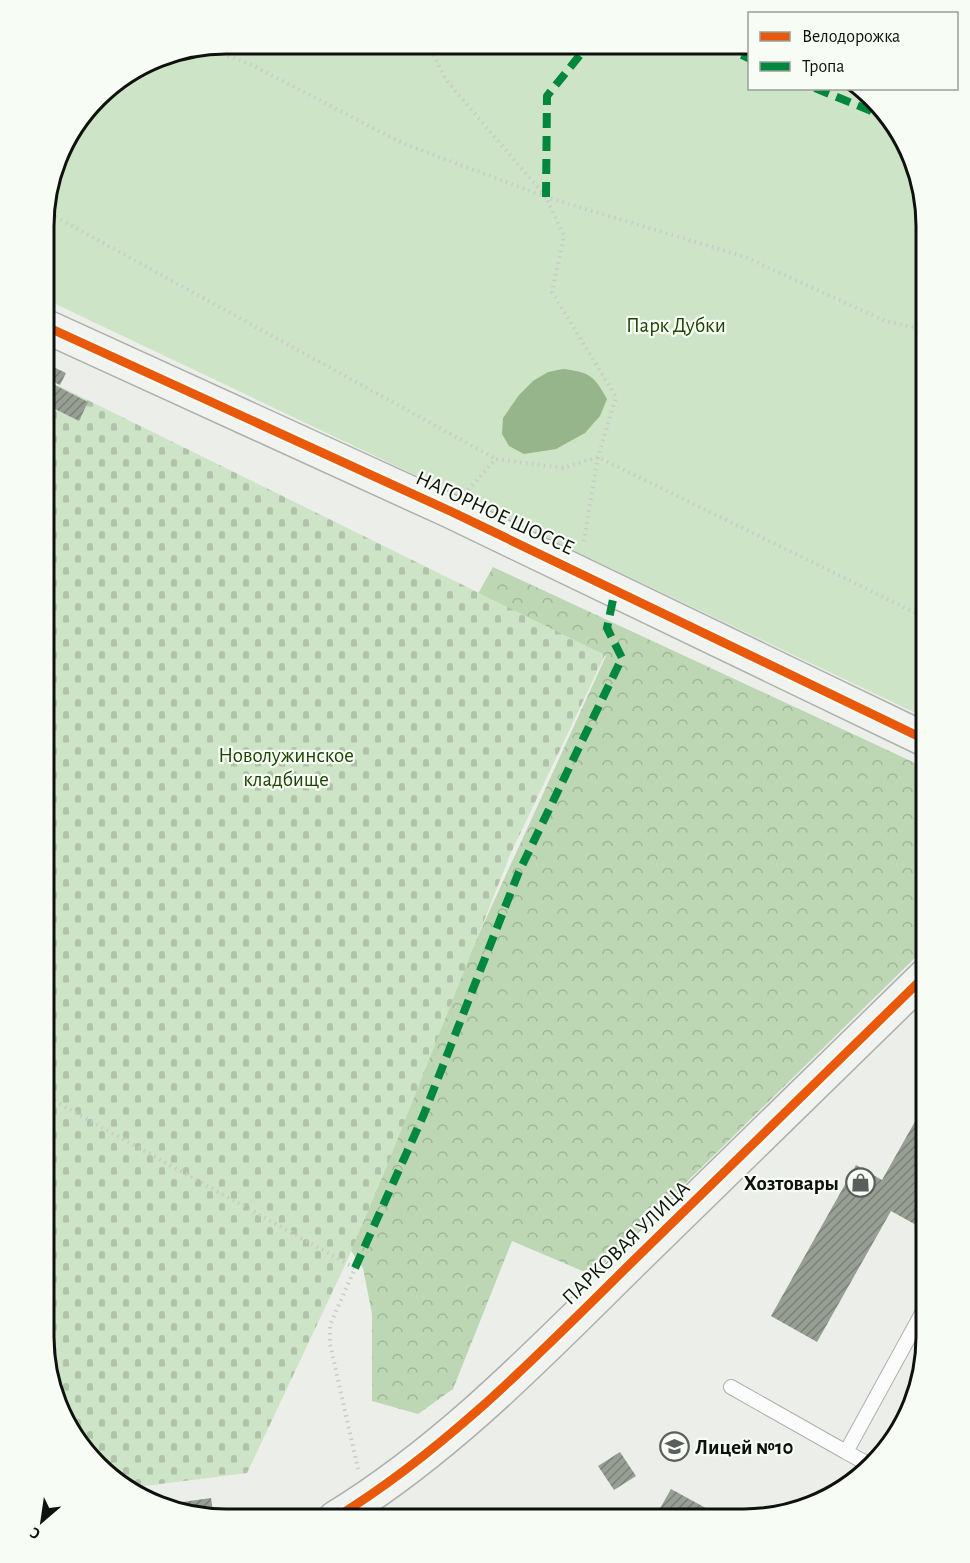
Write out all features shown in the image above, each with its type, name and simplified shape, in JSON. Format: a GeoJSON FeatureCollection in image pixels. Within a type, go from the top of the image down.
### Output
{"type":"FeatureCollection","features":[{"type":"Feature","properties":{"kind":"street","name":"НАГОРНОЕ ШОССЕ"},"geometry":{"type":"LineString","coordinates":[[54,330],[450,511],[916,735]]}},
{"type":"Feature","properties":{"kind":"street","name":"ПАРКОВАЯ УЛИЦА"},"geometry":{"type":"LineString","coordinates":[[349,1509],[371,1496],[462,1424],[595,1299],[916,985]]}},
{"type":"Feature","properties":{"kind":"lane"},"geometry":{"type":"LineString","coordinates":[[846,1452],[916,1324]]}},
{"type":"Feature","properties":{"kind":"lane"},"geometry":{"type":"LineString","coordinates":[[731,1387],[863,1461]]}},
{"type":"Feature","properties":{"kind":"path"},"geometry":{"type":"LineString","coordinates":[[222,54],[248,63],[402,142],[546,197],[745,257],[885,321],[916,328]]}},
{"type":"Feature","properties":{"kind":"path"},"geometry":{"type":"LineString","coordinates":[[433,54],[446,80],[546,197],[564,236],[552,292],[616,396],[598,457],[578,573]]}},
{"type":"Feature","properties":{"kind":"path"},"geometry":{"type":"LineString","coordinates":[[54,217],[496,459],[563,468],[598,457],[916,613]]}},
{"type":"Feature","properties":{"kind":"path"},"geometry":{"type":"LineString","coordinates":[[450,511],[496,459]]}},
{"type":"Feature","properties":{"kind":"path"},"geometry":{"type":"LineString","coordinates":[[54,1101],[355,1268],[330,1325],[330,1344],[360,1476]]}},
{"type":"Feature","properties":{"kind":"green space","name":"Парк Дубки"},"geometry":{"type":"Polygon","coordinates":[[[215,54],[748,54],[748,90],[849,90],[866,104],[893,140],[907,171],[916,215],[916,713],[54,303],[55,204],[67,160],[83,131],[113,97],[140,77],[182,60],[215,54]]]}},
{"type":"Feature","properties":{"kind":"green space","name":"Новолужинское кладбище"},"geometry":{"type":"Polygon","coordinates":[[[54,383],[605,655],[510,855],[387,1166],[346,1263],[247,1473],[140,1486],[104,1459],[90,1442],[67,1403],[57,1370],[54,1348],[54,383]]]}},
{"type":"Feature","properties":{"kind":"green space"},"geometry":{"type":"Polygon","coordinates":[[[493,567],[916,763],[916,957],[592,1275],[512,1241],[453,1389],[418,1414],[372,1401],[372,1314],[363,1268],[341,1236],[606,656],[475,599],[493,567]]]}},
{"type":"Feature","properties":{"kind":"shaded area"},"geometry":{"type":"Polygon","coordinates":[[[563,369],[590,376],[598,385],[607,399],[600,416],[585,433],[556,449],[524,454],[509,446],[502,434],[503,418],[519,395],[533,381],[548,372],[563,369]]]}},
{"type":"Feature","properties":{"kind":"building"},"geometry":{"type":"Polygon","coordinates":[[[54,367],[66,373],[60,385],[54,382],[54,367]]]}},
{"type":"Feature","properties":{"kind":"building"},"geometry":{"type":"Polygon","coordinates":[[[54,385],[88,402],[79,421],[54,408],[54,385]]]}},
{"type":"Feature","properties":{"kind":"building"},"geometry":{"type":"Polygon","coordinates":[[[916,1120],[916,1225],[891,1211],[817,1342],[771,1316],[856,1165],[882,1180],[916,1120]]]}},
{"type":"Feature","properties":{"kind":"building"},"geometry":{"type":"Polygon","coordinates":[[[620,1452],[636,1476],[614,1490],[598,1466],[620,1452]]]}},
{"type":"Feature","properties":{"kind":"building"},"geometry":{"type":"Polygon","coordinates":[[[671,1489],[708,1509],[660,1509],[671,1489]]]}},
{"type":"Feature","properties":{"kind":"building"},"geometry":{"type":"Polygon","coordinates":[[[211,1498],[213,1508],[204,1508],[180,1502],[211,1498]]]}},
{"type":"Feature","properties":{"kind":"marked path"},"geometry":{"type":"LineString","coordinates":[[546,197],[547,96],[581,54]]}},
{"type":"Feature","properties":{"kind":"marked path"},"geometry":{"type":"LineString","coordinates":[[740,54],[748,58]]}},
{"type":"Feature","properties":{"kind":"marked path"},"geometry":{"type":"LineString","coordinates":[[820,90],[872,111]]}},
{"type":"Feature","properties":{"kind":"marked path"},"geometry":{"type":"LineString","coordinates":[[355,1268],[424,1114],[518,874],[622,658],[607,628],[615,590]]}},
{"type":"Feature","properties":{"kind":"cycle path"},"geometry":{"type":"LineString","coordinates":[[54,330],[450,511],[916,735]]}},
{"type":"Feature","properties":{"kind":"cycle path"},"geometry":{"type":"LineString","coordinates":[[349,1509],[415,1463],[525,1367],[916,985]]}},
{"type":"Feature","properties":{"kind":"place","name":"Хозтовары"},"geometry":{"type":"Point","coordinates":[860,1183]}},
{"type":"Feature","properties":{"kind":"place","name":"Лицей №10"},"geometry":{"type":"Point","coordinates":[674,1447]}}]}
